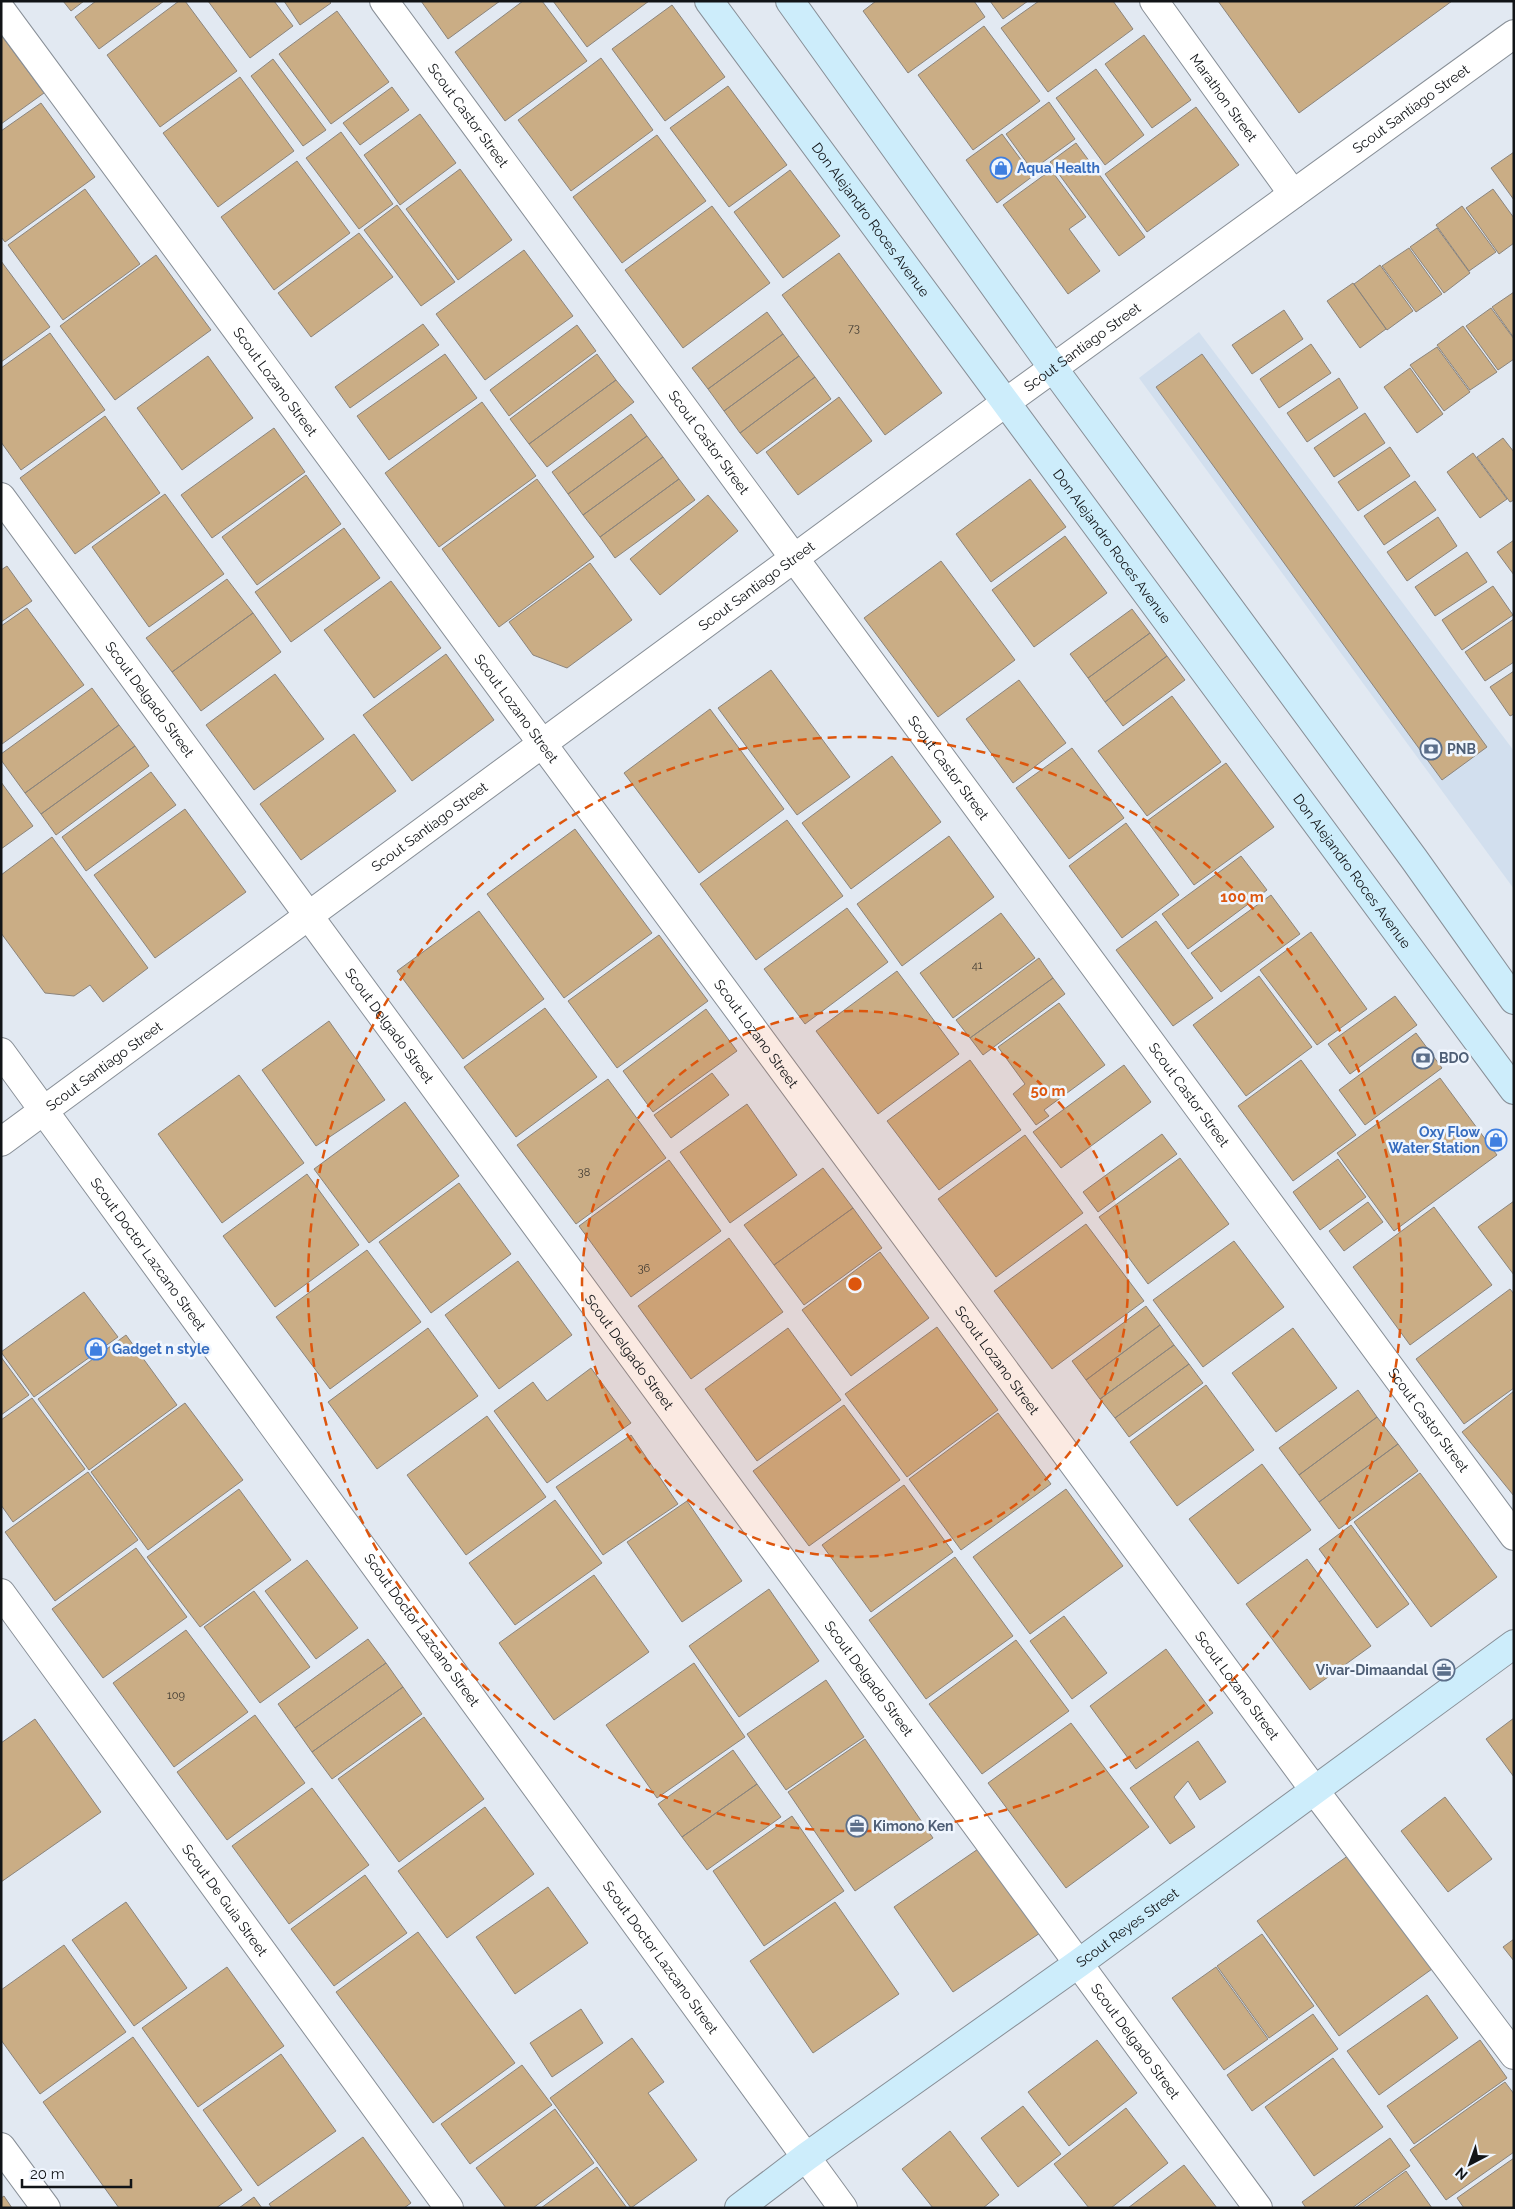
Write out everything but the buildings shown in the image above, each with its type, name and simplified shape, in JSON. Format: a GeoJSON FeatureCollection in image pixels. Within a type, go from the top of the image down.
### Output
{"type":"FeatureCollection","features":[{"type":"Feature","properties":{"kind":"main road","name":"Don Alejandro Roces Avenue"},"geometry":{"type":"LineString","coordinates":[[709,1],[1514,1090]]}},
{"type":"Feature","properties":{"kind":"main road"},"geometry":{"type":"LineString","coordinates":[[790,1],[1053,368],[1414,859],[1514,1000]]}},
{"type":"Feature","properties":{"kind":"main road","name":"Scout Reyes Street"},"geometry":{"type":"LineString","coordinates":[[739,2208],[806,2157],[1079,1963],[1514,1644]]}},
{"type":"Feature","properties":{"kind":"street","name":"Scout Castor Street"},"geometry":{"type":"LineString","coordinates":[[384,1],[1514,1536]]}},
{"type":"Feature","properties":{"kind":"street","name":"Marathon Street"},"geometry":{"type":"LineString","coordinates":[[1154,1],[1293,194]]}},
{"type":"Feature","properties":{"kind":"street","name":"Scout Lozano Street"},"geometry":{"type":"LineString","coordinates":[[1,10],[1315,1791],[1514,2055]]}},
{"type":"Feature","properties":{"kind":"street","name":"Scout Santiago Street"},"geometry":{"type":"LineString","coordinates":[[1,1142],[1005,403],[1514,34]]}},
{"type":"Feature","properties":{"kind":"street","name":"Scout Delgado Street"},"geometry":{"type":"LineString","coordinates":[[1,497],[1258,2208]]}},
{"type":"Feature","properties":{"kind":"street","name":"Scout Doctor Lazcano Street"},"geometry":{"type":"LineString","coordinates":[[1,1052],[844,2208]]}},
{"type":"Feature","properties":{"kind":"street","name":"Scout De Guia Street"},"geometry":{"type":"LineString","coordinates":[[1,1593],[448,2208]]}},
{"type":"Feature","properties":{"kind":"street"},"geometry":{"type":"LineString","coordinates":[[1,2147],[46,2208]]}},
{"type":"Feature","properties":{"kind":"shaded area"},"geometry":{"type":"Polygon","coordinates":[[[1199,332],[1514,751],[1514,889],[1139,378],[1199,332]]]}},
{"type":"Feature","properties":{"kind":"place","name":"Aqua Health"},"geometry":{"type":"Point","coordinates":[1001,168]}},
{"type":"Feature","properties":{"kind":"place","name":"PNB"},"geometry":{"type":"Point","coordinates":[1431,749]}},
{"type":"Feature","properties":{"kind":"place","name":"BDO"},"geometry":{"type":"Point","coordinates":[1423,1058]}},
{"type":"Feature","properties":{"kind":"place","name":"Oxy Flow Water Station"},"geometry":{"type":"Point","coordinates":[1496,1140]}},
{"type":"Feature","properties":{"kind":"place","name":"Gadget n style"},"geometry":{"type":"Point","coordinates":[96,1349]}},
{"type":"Feature","properties":{"kind":"place","name":"Vivar-Dimaandal"},"geometry":{"type":"Point","coordinates":[1444,1670]}},
{"type":"Feature","properties":{"kind":"place","name":"Kimono Ken"},"geometry":{"type":"Point","coordinates":[857,1826]}}]}
